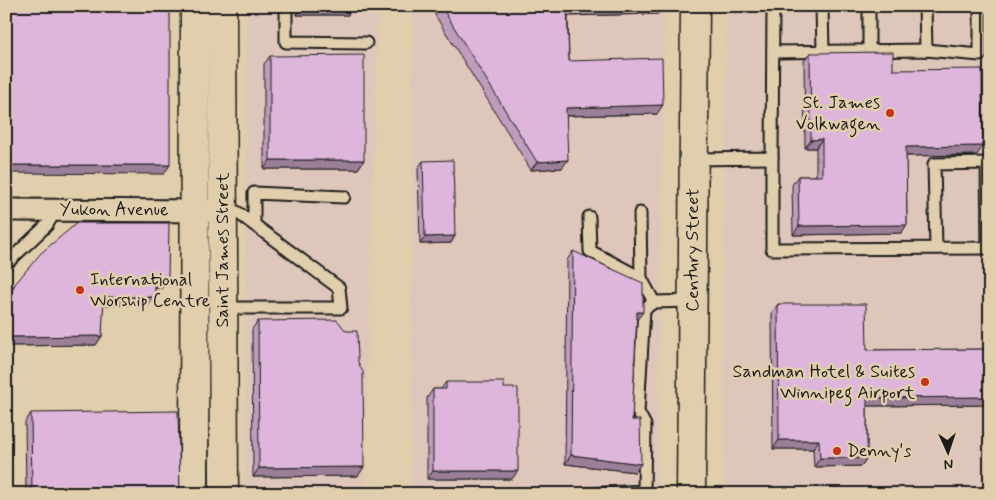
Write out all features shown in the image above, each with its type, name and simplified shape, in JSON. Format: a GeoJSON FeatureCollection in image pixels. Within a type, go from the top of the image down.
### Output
{"type":"FeatureCollection","features":[{"type":"Feature","properties":{"kind":"main road","name":"Saint James Street"},"geometry":{"type":"LineString","coordinates":[[194,6],[194,211],[208,308],[224,494]]}},
{"type":"Feature","properties":{"kind":"main road","name":"Saint James Street"},"geometry":{"type":"LineString","coordinates":[[194,494],[208,308],[223,211],[222,6]]}},
{"type":"Feature","properties":{"kind":"main road","name":"Century Street"},"geometry":{"type":"LineString","coordinates":[[691,494],[695,6]]}},
{"type":"Feature","properties":{"kind":"street","name":"Yukon Avenue"},"geometry":{"type":"LineString","coordinates":[[6,210],[223,211]]}},
{"type":"Feature","properties":{"kind":"lane"},"geometry":{"type":"LineString","coordinates":[[286,6],[286,42],[366,43]]}},
{"type":"Feature","properties":{"kind":"lane"},"geometry":{"type":"LineString","coordinates":[[773,6],[772,249],[989,248],[988,164],[934,164],[936,248]]}},
{"type":"Feature","properties":{"kind":"lane"},"geometry":{"type":"LineString","coordinates":[[822,6],[823,51]]}},
{"type":"Feature","properties":{"kind":"lane"},"geometry":{"type":"LineString","coordinates":[[868,6],[869,51]]}},
{"type":"Feature","properties":{"kind":"lane"},"geometry":{"type":"LineString","coordinates":[[925,6],[926,50]]}},
{"type":"Feature","properties":{"kind":"lane"},"geometry":{"type":"LineString","coordinates":[[773,52],[926,50],[985,56],[980,6]]}},
{"type":"Feature","properties":{"kind":"lane"},"geometry":{"type":"LineString","coordinates":[[694,158],[772,158]]}},
{"type":"Feature","properties":{"kind":"lane"},"geometry":{"type":"LineString","coordinates":[[254,224],[254,192],[344,197]]}},
{"type":"Feature","properties":{"kind":"lane"},"geometry":{"type":"LineString","coordinates":[[6,264],[47,225],[56,210]]}},
{"type":"Feature","properties":{"kind":"lane"},"geometry":{"type":"LineString","coordinates":[[208,308],[341,308],[339,288],[238,212],[223,211]]}},
{"type":"Feature","properties":{"kind":"lane"},"geometry":{"type":"LineString","coordinates":[[640,213],[641,278],[654,302]]}},
{"type":"Feature","properties":{"kind":"lane"},"geometry":{"type":"LineString","coordinates":[[590,217],[590,251],[641,278]]}},
{"type":"Feature","properties":{"kind":"lane"},"geometry":{"type":"LineString","coordinates":[[586,494],[644,492],[645,425],[638,412],[644,309],[654,302],[693,301]]}},
{"type":"Feature","properties":{"kind":"shaded area"},"geometry":{"type":"Polygon","coordinates":[[[247,6],[378,6],[364,494],[245,494],[247,6]]]}},
{"type":"Feature","properties":{"kind":"shaded area"},"geometry":{"type":"Polygon","coordinates":[[[413,6],[665,6],[657,494],[411,494],[413,6]]]}},
{"type":"Feature","properties":{"kind":"shaded area"},"geometry":{"type":"Polygon","coordinates":[[[727,6],[990,6],[990,494],[724,494],[723,280],[727,6]]]}},
{"type":"Feature","properties":{"kind":"building"},"geometry":{"type":"Polygon","coordinates":[[[6,6],[170,6],[170,165],[6,165],[6,6]]]}},
{"type":"Feature","properties":{"kind":"building"},"geometry":{"type":"Polygon","coordinates":[[[441,6],[627,6],[567,8],[569,61],[662,58],[663,105],[566,108],[568,160],[537,162],[441,6]]]}},
{"type":"Feature","properties":{"kind":"building","name":"St. James Volkwagen"},"geometry":{"type":"Polygon","coordinates":[[[893,52],[893,70],[982,69],[983,146],[906,147],[907,225],[799,226],[798,176],[822,176],[822,139],[811,140],[810,53],[893,52]]]}},
{"type":"Feature","properties":{"kind":"building"},"geometry":{"type":"Polygon","coordinates":[[[364,55],[364,160],[270,160],[270,56],[364,55]]]}},
{"type":"Feature","properties":{"kind":"building"},"geometry":{"type":"Polygon","coordinates":[[[453,160],[455,236],[425,237],[423,161],[453,160]]]}},
{"type":"Feature","properties":{"kind":"building","name":"International Worship Centre"},"geometry":{"type":"Polygon","coordinates":[[[77,223],[169,223],[168,279],[155,280],[155,297],[104,297],[102,336],[6,337],[6,302],[15,284],[41,253],[77,223]]]}},
{"type":"Feature","properties":{"kind":"building"},"geometry":{"type":"Polygon","coordinates":[[[573,251],[643,283],[643,312],[637,312],[632,420],[640,420],[641,464],[571,455],[573,251]]]}},
{"type":"Feature","properties":{"kind":"building"},"geometry":{"type":"Polygon","coordinates":[[[778,304],[866,304],[867,350],[990,349],[990,397],[867,398],[867,458],[820,458],[819,440],[779,440],[778,304]]]}},
{"type":"Feature","properties":{"kind":"building"},"geometry":{"type":"Polygon","coordinates":[[[337,320],[346,331],[357,331],[358,362],[363,372],[364,467],[259,468],[258,321],[337,320]]]}},
{"type":"Feature","properties":{"kind":"building"},"geometry":{"type":"Polygon","coordinates":[[[446,382],[504,382],[504,388],[518,388],[518,471],[433,471],[433,389],[446,389],[446,382]]]}},
{"type":"Feature","properties":{"kind":"building"},"geometry":{"type":"Polygon","coordinates":[[[178,411],[180,492],[32,494],[31,413],[178,411]]]}},
{"type":"Feature","properties":{"kind":"place","name":"St. James Volkwagen"},"geometry":{"type":"Point","coordinates":[890,113]}},
{"type":"Feature","properties":{"kind":"place","name":"International Worship Centre"},"geometry":{"type":"Point","coordinates":[80,290]}},
{"type":"Feature","properties":{"kind":"place","name":"Sandman Hotel & Suites Winnipeg Airport"},"geometry":{"type":"Point","coordinates":[925,382]}},
{"type":"Feature","properties":{"kind":"place","name":"Denny's"},"geometry":{"type":"Point","coordinates":[837,451]}}]}
